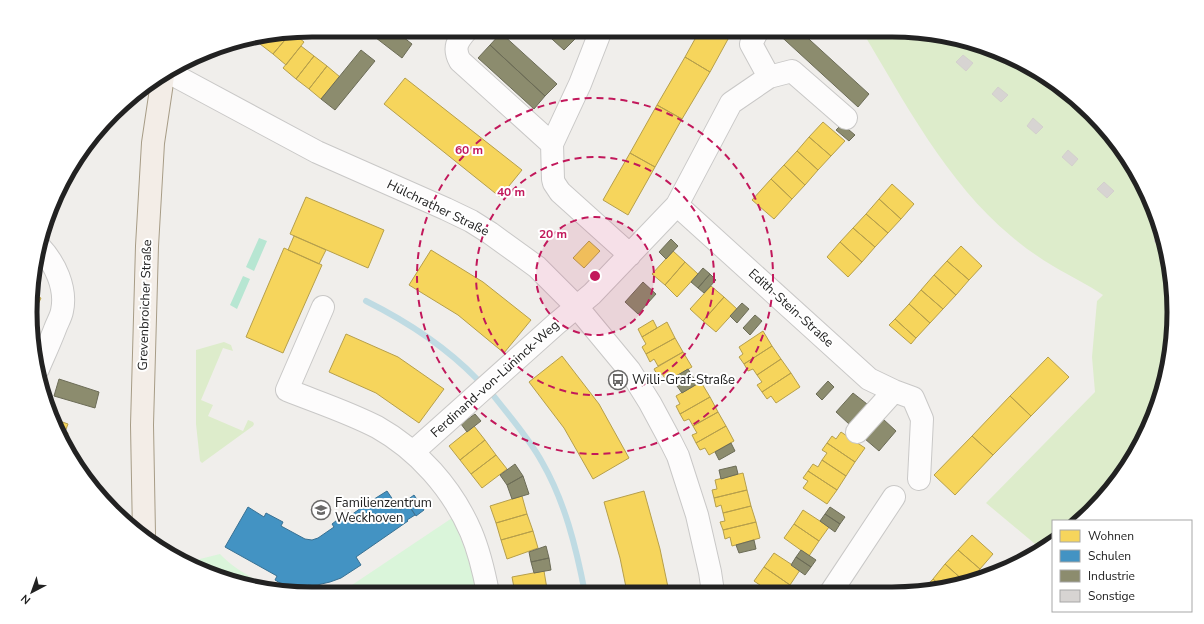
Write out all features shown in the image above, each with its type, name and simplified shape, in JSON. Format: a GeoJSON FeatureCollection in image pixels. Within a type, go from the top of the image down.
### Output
{"type":"FeatureCollection","features":[{"type":"Feature","properties":{"kind":"main road","name":"Grevenbroicher Straße"},"geometry":{"type":"LineString","coordinates":[[144,529],[142,425],[147,246],[153,143],[162,81]]}},
{"type":"Feature","properties":{"kind":"street"},"geometry":{"type":"LineString","coordinates":[[461,37],[458,40],[456,49],[460,62],[552,144]]}},
{"type":"Feature","properties":{"kind":"street"},"geometry":{"type":"LineString","coordinates":[[598,37],[580,84],[552,144],[552,175],[554,183],[560,192],[630,255]]}},
{"type":"Feature","properties":{"kind":"street"},"geometry":{"type":"LineString","coordinates":[[755,37],[752,44],[769,78]]}},
{"type":"Feature","properties":{"kind":"street"},"geometry":{"type":"LineString","coordinates":[[577,307],[592,294],[677,205],[731,103],[769,78],[792,71],[846,118]]}},
{"type":"Feature","properties":{"kind":"street","name":"Hülchrather Straße"},"geometry":{"type":"LineString","coordinates":[[173,75],[316,152],[418,196],[471,221],[537,267],[577,307],[630,371],[650,403],[678,456],[697,515],[712,587]]}},
{"type":"Feature","properties":{"kind":"street","name":"Edith-Stein-Straße"},"geometry":{"type":"LineString","coordinates":[[677,205],[864,374],[869,378],[904,395]]}},
{"type":"Feature","properties":{"kind":"street"},"geometry":{"type":"LineString","coordinates":[[41,361],[62,312],[63,299],[61,284],[56,270],[48,255],[44,251]]}},
{"type":"Feature","properties":{"kind":"street"},"geometry":{"type":"LineString","coordinates":[[323,307],[287,390],[349,414],[396,439],[413,452],[439,480],[465,519],[476,546],[487,587]]}},
{"type":"Feature","properties":{"kind":"street","name":"Ferdinand-von-Lüninck-Weg"},"geometry":{"type":"LineString","coordinates":[[413,452],[577,307]]}},
{"type":"Feature","properties":{"kind":"street"},"geometry":{"type":"LineString","coordinates":[[857,432],[904,395],[922,419],[919,479]]}},
{"type":"Feature","properties":{"kind":"street"},"geometry":{"type":"LineString","coordinates":[[841,587],[894,497]]}},
{"type":"Feature","properties":{"kind":"green space"},"geometry":{"type":"Polygon","coordinates":[[[866,37],[928,39],[946,42],[963,46],[1014,65],[1045,83],[1073,105],[1099,131],[1121,159],[1139,190],[1158,241],[1165,276],[1167,312],[1165,348],[1158,383],[1146,417],[1139,434],[1121,465],[1099,493],[1072,520],[1052,520],[1052,536],[1037,546],[986,503],[1095,392],[1092,357],[1097,301],[1103,295],[1053,266],[1021,244],[988,215],[947,166],[911,113],[866,37]]]}},
{"type":"Feature","properties":{"kind":"green space"},"geometry":{"type":"Polygon","coordinates":[[[259,238],[267,241],[254,271],[246,267],[259,238]]]}},
{"type":"Feature","properties":{"kind":"green space"},"geometry":{"type":"Polygon","coordinates":[[[243,276],[250,279],[237,309],[230,305],[243,276]]]}},
{"type":"Feature","properties":{"kind":"green space"},"geometry":{"type":"Polygon","coordinates":[[[224,342],[231,345],[233,351],[223,348],[201,400],[213,405],[208,416],[243,431],[248,420],[254,424],[202,463],[200,461],[196,424],[196,350],[224,342]]]}},
{"type":"Feature","properties":{"kind":"green space"},"geometry":{"type":"Polygon","coordinates":[[[452,518],[467,555],[476,587],[349,587],[452,518]]]}},
{"type":"Feature","properties":{"kind":"green space"},"geometry":{"type":"Polygon","coordinates":[[[220,554],[240,570],[261,582],[241,578],[207,566],[197,562],[196,560],[220,554]]]}},
{"type":"Feature","properties":{"kind":"building: Wohnen"},"geometry":{"type":"Polygon","coordinates":[[[696,37],[729,37],[710,72],[685,57],[696,37]]]}},
{"type":"Feature","properties":{"kind":"building: Wohnen"},"geometry":{"type":"Polygon","coordinates":[[[286,38],[299,38],[304,42],[286,65],[273,54],[286,38]]]}},
{"type":"Feature","properties":{"kind":"building: Wohnen"},"geometry":{"type":"Polygon","coordinates":[[[286,38],[273,54],[260,44],[262,41],[286,38]]]}},
{"type":"Feature","properties":{"kind":"building: Wohnen"},"geometry":{"type":"Polygon","coordinates":[[[301,46],[314,56],[296,79],[283,68],[301,46]]]}},
{"type":"Feature","properties":{"kind":"building: Wohnen"},"geometry":{"type":"Polygon","coordinates":[[[314,56],[327,66],[309,89],[296,79],[314,56]]]}},
{"type":"Feature","properties":{"kind":"building: Wohnen"},"geometry":{"type":"Polygon","coordinates":[[[685,57],[710,72],[682,119],[657,105],[685,57]]]}},
{"type":"Feature","properties":{"kind":"building: Wohnen"},"geometry":{"type":"Polygon","coordinates":[[[327,66],[340,77],[321,99],[309,89],[327,66]]]}},
{"type":"Feature","properties":{"kind":"building: Wohnen"},"geometry":{"type":"Polygon","coordinates":[[[405,78],[522,170],[500,197],[384,104],[405,78]]]}},
{"type":"Feature","properties":{"kind":"building: Wohnen"},"geometry":{"type":"Polygon","coordinates":[[[657,105],[682,119],[655,167],[630,153],[657,105]]]}},
{"type":"Feature","properties":{"kind":"building: Wohnen"},"geometry":{"type":"Polygon","coordinates":[[[823,122],[845,141],[831,156],[809,137],[823,122]]]}},
{"type":"Feature","properties":{"kind":"building: Wohnen"},"geometry":{"type":"Polygon","coordinates":[[[809,137],[831,156],[818,170],[797,151],[809,137]]]}},
{"type":"Feature","properties":{"kind":"building: Wohnen"},"geometry":{"type":"Polygon","coordinates":[[[797,151],[818,170],[805,185],[784,165],[797,151]]]}},
{"type":"Feature","properties":{"kind":"building: Wohnen"},"geometry":{"type":"Polygon","coordinates":[[[630,153],[655,167],[628,215],[603,200],[630,153]]]}},
{"type":"Feature","properties":{"kind":"building: Wohnen"},"geometry":{"type":"Polygon","coordinates":[[[784,165],[805,185],[792,199],[771,179],[784,165]]]}},
{"type":"Feature","properties":{"kind":"building: Wohnen"},"geometry":{"type":"Polygon","coordinates":[[[771,179],[792,199],[774,219],[752,200],[771,179]]]}},
{"type":"Feature","properties":{"kind":"building: Wohnen"},"geometry":{"type":"Polygon","coordinates":[[[892,184],[914,204],[901,219],[879,199],[892,184]]]}},
{"type":"Feature","properties":{"kind":"building: Wohnen"},"geometry":{"type":"Polygon","coordinates":[[[306,197],[384,230],[368,268],[290,234],[306,197]]]}},
{"type":"Feature","properties":{"kind":"building: Wohnen"},"geometry":{"type":"Polygon","coordinates":[[[879,199],[901,219],[888,233],[866,214],[879,199]]]}},
{"type":"Feature","properties":{"kind":"building: Wohnen"},"geometry":{"type":"Polygon","coordinates":[[[866,214],[888,233],[875,247],[853,228],[866,214]]]}},
{"type":"Feature","properties":{"kind":"building: Wohnen"},"geometry":{"type":"Polygon","coordinates":[[[853,228],[875,247],[862,262],[840,242],[853,228]]]}},
{"type":"Feature","properties":{"kind":"building: Wohnen"},"geometry":{"type":"Polygon","coordinates":[[[294,236],[326,250],[319,264],[288,250],[294,236]]]}},
{"type":"Feature","properties":{"kind":"building: Wohnen"},"geometry":{"type":"Polygon","coordinates":[[[589,241],[600,251],[584,268],[573,258],[589,241]]]}},
{"type":"Feature","properties":{"kind":"building: Wohnen"},"geometry":{"type":"Polygon","coordinates":[[[840,242],[862,262],[848,277],[827,257],[840,242]]]}},
{"type":"Feature","properties":{"kind":"building: Wohnen"},"geometry":{"type":"Polygon","coordinates":[[[961,246],[982,266],[969,280],[947,261],[961,246]]]}},
{"type":"Feature","properties":{"kind":"building: Wohnen"},"geometry":{"type":"Polygon","coordinates":[[[284,248],[322,265],[283,353],[246,337],[284,248]]]}},
{"type":"Feature","properties":{"kind":"building: Wohnen"},"geometry":{"type":"Polygon","coordinates":[[[431,250],[483,282],[531,320],[504,353],[458,315],[409,285],[431,250]]]}},
{"type":"Feature","properties":{"kind":"building: Wohnen"},"geometry":{"type":"Polygon","coordinates":[[[673,251],[685,262],[665,285],[652,274],[673,251]]]}},
{"type":"Feature","properties":{"kind":"building: Wohnen"},"geometry":{"type":"Polygon","coordinates":[[[947,261],[969,280],[956,295],[934,275],[947,261]]]}},
{"type":"Feature","properties":{"kind":"building: Wohnen"},"geometry":{"type":"Polygon","coordinates":[[[685,262],[698,274],[677,297],[665,285],[685,262]]]}},
{"type":"Feature","properties":{"kind":"building: Wohnen"},"geometry":{"type":"Polygon","coordinates":[[[934,275],[956,295],[943,309],[921,290],[934,275]]]}},
{"type":"Feature","properties":{"kind":"building: Wohnen"},"geometry":{"type":"Polygon","coordinates":[[[711,286],[724,297],[703,321],[690,309],[711,286]]]}},
{"type":"Feature","properties":{"kind":"building: Wohnen"},"geometry":{"type":"Polygon","coordinates":[[[921,290],[943,309],[930,323],[909,304],[921,290]]]}},
{"type":"Feature","properties":{"kind":"building: Wohnen"},"geometry":{"type":"Polygon","coordinates":[[[38,297],[41,298],[37,306],[38,297]]]}},
{"type":"Feature","properties":{"kind":"building: Wohnen"},"geometry":{"type":"Polygon","coordinates":[[[724,297],[737,309],[716,332],[703,321],[724,297]]]}},
{"type":"Feature","properties":{"kind":"building: Wohnen"},"geometry":{"type":"Polygon","coordinates":[[[909,304],[930,323],[916,338],[895,319],[909,304]]]}},
{"type":"Feature","properties":{"kind":"building: Wohnen"},"geometry":{"type":"Polygon","coordinates":[[[895,319],[916,338],[911,344],[889,325],[895,319]]]}},
{"type":"Feature","properties":{"kind":"building: Wohnen"},"geometry":{"type":"Polygon","coordinates":[[[653,320],[657,328],[642,337],[638,329],[653,320]]]}},
{"type":"Feature","properties":{"kind":"building: Wohnen"},"geometry":{"type":"Polygon","coordinates":[[[667,322],[675,338],[646,354],[642,347],[646,344],[642,337],[667,322]]]}},
{"type":"Feature","properties":{"kind":"building: Wohnen"},"geometry":{"type":"Polygon","coordinates":[[[763,331],[772,346],[744,364],[739,357],[743,354],[739,347],[763,331]]]}},
{"type":"Feature","properties":{"kind":"building: Wohnen"},"geometry":{"type":"Polygon","coordinates":[[[346,334],[398,357],[444,389],[419,423],[376,393],[329,372],[346,334]]]}},
{"type":"Feature","properties":{"kind":"building: Wohnen"},"geometry":{"type":"Polygon","coordinates":[[[675,338],[683,352],[658,366],[654,359],[650,362],[646,354],[675,338]]]}},
{"type":"Feature","properties":{"kind":"building: Wohnen"},"geometry":{"type":"Polygon","coordinates":[[[772,346],[781,359],[757,375],[753,369],[748,371],[744,364],[772,346]]]}},
{"type":"Feature","properties":{"kind":"building: Wohnen"},"geometry":{"type":"Polygon","coordinates":[[[683,352],[692,367],[667,381],[662,374],[658,376],[654,369],[683,352]]]}},
{"type":"Feature","properties":{"kind":"building: Wohnen"},"geometry":{"type":"Polygon","coordinates":[[[562,356],[599,404],[629,458],[593,479],[564,428],[529,382],[562,356]]]}},
{"type":"Feature","properties":{"kind":"building: Wohnen"},"geometry":{"type":"Polygon","coordinates":[[[1048,357],[1069,377],[1031,416],[1010,396],[1048,357]]]}},
{"type":"Feature","properties":{"kind":"building: Wohnen"},"geometry":{"type":"Polygon","coordinates":[[[781,359],[791,373],[762,392],[757,385],[762,382],[757,375],[781,359]]]}},
{"type":"Feature","properties":{"kind":"building: Wohnen"},"geometry":{"type":"Polygon","coordinates":[[[791,373],[800,387],[776,403],[771,396],[767,399],[762,392],[791,373]]]}},
{"type":"Feature","properties":{"kind":"building: Wohnen"},"geometry":{"type":"Polygon","coordinates":[[[701,382],[710,397],[680,414],[676,406],[680,404],[676,396],[701,382]]]}},
{"type":"Feature","properties":{"kind":"building: Wohnen"},"geometry":{"type":"Polygon","coordinates":[[[1010,396],[1031,416],[993,455],[972,436],[1010,396]]]}},
{"type":"Feature","properties":{"kind":"building: Wohnen"},"geometry":{"type":"Polygon","coordinates":[[[710,397],[718,412],[693,426],[689,419],[684,421],[680,414],[710,397]]]}},
{"type":"Feature","properties":{"kind":"building: Wohnen"},"geometry":{"type":"Polygon","coordinates":[[[718,412],[726,426],[696,443],[692,435],[697,433],[693,426],[718,412]]]}},
{"type":"Feature","properties":{"kind":"building: Wohnen"},"geometry":{"type":"Polygon","coordinates":[[[60,421],[68,424],[64,432],[60,421]]]}},
{"type":"Feature","properties":{"kind":"building: Wohnen"},"geometry":{"type":"Polygon","coordinates":[[[474,426],[485,440],[460,460],[449,446],[474,426]]]}},
{"type":"Feature","properties":{"kind":"building: Wohnen"},"geometry":{"type":"Polygon","coordinates":[[[726,426],[734,441],[709,455],[705,448],[700,450],[696,443],[726,426]]]}},
{"type":"Feature","properties":{"kind":"building: Wohnen"},"geometry":{"type":"Polygon","coordinates":[[[841,432],[865,448],[855,462],[827,443],[832,436],[836,439],[841,432]]]}},
{"type":"Feature","properties":{"kind":"building: Wohnen"},"geometry":{"type":"Polygon","coordinates":[[[972,436],[993,455],[955,495],[934,475],[972,436]]]}},
{"type":"Feature","properties":{"kind":"building: Wohnen"},"geometry":{"type":"Polygon","coordinates":[[[485,440],[496,455],[471,474],[460,460],[485,440]]]}},
{"type":"Feature","properties":{"kind":"building: Wohnen"},"geometry":{"type":"Polygon","coordinates":[[[827,443],[855,462],[846,476],[822,460],[827,453],[822,450],[827,443]]]}},
{"type":"Feature","properties":{"kind":"building: Wohnen"},"geometry":{"type":"Polygon","coordinates":[[[496,455],[507,469],[482,488],[471,474],[496,455]]]}},
{"type":"Feature","properties":{"kind":"building: Wohnen"},"geometry":{"type":"Polygon","coordinates":[[[822,460],[846,476],[837,490],[808,471],[813,464],[818,467],[822,460]]]}},
{"type":"Feature","properties":{"kind":"building: Wohnen"},"geometry":{"type":"Polygon","coordinates":[[[808,471],[837,490],[827,504],[803,488],[808,481],[803,478],[808,471]]]}},
{"type":"Feature","properties":{"kind":"building: Wohnen"},"geometry":{"type":"Polygon","coordinates":[[[743,473],[747,490],[714,498],[712,490],[717,489],[715,480],[743,473]]]}},
{"type":"Feature","properties":{"kind":"building: Wohnen"},"geometry":{"type":"Polygon","coordinates":[[[747,490],[751,506],[723,513],[721,505],[716,507],[714,498],[747,490]]]}},
{"type":"Feature","properties":{"kind":"building: Wohnen"},"geometry":{"type":"Polygon","coordinates":[[[644,491],[660,549],[668,587],[626,587],[620,558],[604,502],[644,491]]]}},
{"type":"Feature","properties":{"kind":"building: Wohnen"},"geometry":{"type":"Polygon","coordinates":[[[522,496],[527,514],[496,523],[490,506],[522,496]]]}},
{"type":"Feature","properties":{"kind":"building: Wohnen"},"geometry":{"type":"Polygon","coordinates":[[[751,506],[756,522],[723,530],[720,522],[725,521],[723,513],[751,506]]]}},
{"type":"Feature","properties":{"kind":"building: Wohnen"},"geometry":{"type":"Polygon","coordinates":[[[803,510],[829,527],[819,541],[794,524],[803,510]]]}},
{"type":"Feature","properties":{"kind":"building: Wohnen"},"geometry":{"type":"Polygon","coordinates":[[[527,514],[533,531],[501,540],[496,523],[527,514]]]}},
{"type":"Feature","properties":{"kind":"building: Wohnen"},"geometry":{"type":"Polygon","coordinates":[[[756,522],[760,538],[732,546],[730,537],[725,539],[723,530],[756,522]]]}},
{"type":"Feature","properties":{"kind":"building: Wohnen"},"geometry":{"type":"Polygon","coordinates":[[[794,524],[819,541],[809,556],[784,538],[794,524]]]}},
{"type":"Feature","properties":{"kind":"building: Wohnen"},"geometry":{"type":"Polygon","coordinates":[[[533,531],[538,548],[507,559],[501,540],[533,531]]]}},
{"type":"Feature","properties":{"kind":"building: Wohnen"},"geometry":{"type":"Polygon","coordinates":[[[972,535],[993,554],[980,569],[958,550],[972,535]]]}},
{"type":"Feature","properties":{"kind":"building: Wohnen"},"geometry":{"type":"Polygon","coordinates":[[[958,550],[980,569],[976,573],[961,578],[945,564],[958,550]]]}},
{"type":"Feature","properties":{"kind":"building: Wohnen"},"geometry":{"type":"Polygon","coordinates":[[[774,553],[800,570],[790,585],[764,567],[774,553]]]}},
{"type":"Feature","properties":{"kind":"building: Wohnen"},"geometry":{"type":"Polygon","coordinates":[[[945,564],[961,578],[938,583],[933,579],[945,564]]]}},
{"type":"Feature","properties":{"kind":"building: Wohnen"},"geometry":{"type":"Polygon","coordinates":[[[764,567],[790,585],[789,587],[763,587],[754,581],[764,567]]]}},
{"type":"Feature","properties":{"kind":"building: Wohnen"},"geometry":{"type":"Polygon","coordinates":[[[544,571],[547,587],[514,587],[512,577],[544,571]]]}},
{"type":"Feature","properties":{"kind":"building: Wohnen"},"geometry":{"type":"Polygon","coordinates":[[[933,579],[938,583],[928,585],[933,579]]]}},
{"type":"Feature","properties":{"kind":"building: Schulen"},"geometry":{"type":"Polygon","coordinates":[[[387,491],[400,510],[408,504],[415,515],[356,557],[361,565],[341,578],[330,582],[317,585],[308,585],[308,587],[284,585],[275,580],[277,576],[225,547],[248,507],[264,517],[266,513],[283,522],[281,526],[305,539],[312,540],[318,538],[334,527],[332,524],[341,517],[344,520],[361,508],[359,505],[369,498],[371,501],[387,491]]]}},
{"type":"Feature","properties":{"kind":"building: Schulen"},"geometry":{"type":"Polygon","coordinates":[[[414,495],[424,510],[416,516],[406,501],[414,495]]]}},
{"type":"Feature","properties":{"kind":"building: Industrie"},"geometry":{"type":"Polygon","coordinates":[[[375,37],[403,37],[412,44],[402,58],[375,37]]]}},
{"type":"Feature","properties":{"kind":"building: Industrie"},"geometry":{"type":"Polygon","coordinates":[[[497,37],[505,37],[557,84],[545,96],[490,45],[497,37]]]}},
{"type":"Feature","properties":{"kind":"building: Industrie"},"geometry":{"type":"Polygon","coordinates":[[[550,37],[576,38],[564,50],[550,37]]]}},
{"type":"Feature","properties":{"kind":"building: Industrie"},"geometry":{"type":"Polygon","coordinates":[[[782,37],[807,37],[869,94],[858,107],[782,37]]]}},
{"type":"Feature","properties":{"kind":"building: Industrie"},"geometry":{"type":"Polygon","coordinates":[[[490,45],[545,96],[534,109],[478,58],[490,45]]]}},
{"type":"Feature","properties":{"kind":"building: Industrie"},"geometry":{"type":"Polygon","coordinates":[[[361,50],[375,61],[335,110],[321,99],[361,50]]]}},
{"type":"Feature","properties":{"kind":"building: Industrie"},"geometry":{"type":"Polygon","coordinates":[[[842,124],[855,135],[849,141],[836,130],[842,124]]]}},
{"type":"Feature","properties":{"kind":"building: Industrie"},"geometry":{"type":"Polygon","coordinates":[[[671,239],[678,246],[666,259],[659,252],[671,239]]]}},
{"type":"Feature","properties":{"kind":"building: Industrie"},"geometry":{"type":"Polygon","coordinates":[[[703,268],[710,274],[698,288],[691,282],[703,268]]]}},
{"type":"Feature","properties":{"kind":"building: Industrie"},"geometry":{"type":"Polygon","coordinates":[[[710,274],[716,280],[704,293],[698,288],[710,274]]]}},
{"type":"Feature","properties":{"kind":"building: Industrie"},"geometry":{"type":"Polygon","coordinates":[[[643,282],[656,294],[638,314],[625,302],[643,282]]]}},
{"type":"Feature","properties":{"kind":"building: Industrie"},"geometry":{"type":"Polygon","coordinates":[[[742,303],[749,309],[737,323],[730,316],[742,303]]]}},
{"type":"Feature","properties":{"kind":"building: Industrie"},"geometry":{"type":"Polygon","coordinates":[[[755,315],[762,321],[750,335],[743,328],[755,315]]]}},
{"type":"Feature","properties":{"kind":"building: Industrie"},"geometry":{"type":"Polygon","coordinates":[[[688,369],[693,377],[677,386],[673,378],[688,369]]]}},
{"type":"Feature","properties":{"kind":"building: Industrie"},"geometry":{"type":"Polygon","coordinates":[[[693,377],[697,384],[682,393],[677,386],[693,377]]]}},
{"type":"Feature","properties":{"kind":"building: Industrie"},"geometry":{"type":"Polygon","coordinates":[[[59,379],[99,392],[95,408],[54,396],[59,379]]]}},
{"type":"Feature","properties":{"kind":"building: Industrie"},"geometry":{"type":"Polygon","coordinates":[[[828,381],[834,387],[822,400],[816,394],[828,381]]]}},
{"type":"Feature","properties":{"kind":"building: Industrie"},"geometry":{"type":"Polygon","coordinates":[[[853,393],[867,404],[849,424],[836,412],[853,393]]]}},
{"type":"Feature","properties":{"kind":"building: Industrie"},"geometry":{"type":"Polygon","coordinates":[[[475,414],[481,421],[467,432],[461,424],[475,414]]]}},
{"type":"Feature","properties":{"kind":"building: Industrie"},"geometry":{"type":"Polygon","coordinates":[[[883,419],[896,431],[879,451],[865,439],[883,419]]]}},
{"type":"Feature","properties":{"kind":"building: Industrie"},"geometry":{"type":"Polygon","coordinates":[[[731,443],[735,451],[719,460],[715,452],[731,443]]]}},
{"type":"Feature","properties":{"kind":"building: Industrie"},"geometry":{"type":"Polygon","coordinates":[[[515,464],[523,476],[507,485],[500,475],[515,464]]]}},
{"type":"Feature","properties":{"kind":"building: Industrie"},"geometry":{"type":"Polygon","coordinates":[[[736,466],[738,474],[721,479],[719,470],[736,466]]]}},
{"type":"Feature","properties":{"kind":"building: Industrie"},"geometry":{"type":"Polygon","coordinates":[[[523,476],[529,494],[512,499],[507,485],[523,476]]]}},
{"type":"Feature","properties":{"kind":"building: Industrie"},"geometry":{"type":"Polygon","coordinates":[[[830,507],[845,517],[840,524],[825,514],[830,507]]]}},
{"type":"Feature","properties":{"kind":"building: Industrie"},"geometry":{"type":"Polygon","coordinates":[[[825,514],[840,524],[835,532],[820,521],[825,514]]]}},
{"type":"Feature","properties":{"kind":"building: Industrie"},"geometry":{"type":"Polygon","coordinates":[[[754,540],[756,549],[739,553],[736,545],[754,540]]]}},
{"type":"Feature","properties":{"kind":"building: Industrie"},"geometry":{"type":"Polygon","coordinates":[[[546,546],[549,558],[531,562],[529,552],[546,546]]]}},
{"type":"Feature","properties":{"kind":"building: Industrie"},"geometry":{"type":"Polygon","coordinates":[[[801,550],[816,560],[811,567],[796,557],[801,550]]]}},
{"type":"Feature","properties":{"kind":"building: Industrie"},"geometry":{"type":"Polygon","coordinates":[[[796,557],[811,567],[805,575],[791,565],[796,557]]]}},
{"type":"Feature","properties":{"kind":"building: Industrie"},"geometry":{"type":"Polygon","coordinates":[[[549,558],[551,570],[534,573],[531,562],[549,558]]]}},
{"type":"Feature","properties":{"kind":"building: Sonstige"},"geometry":{"type":"Polygon","coordinates":[[[963,55],[973,63],[966,71],[956,62],[963,55]]]}},
{"type":"Feature","properties":{"kind":"building: Sonstige"},"geometry":{"type":"Polygon","coordinates":[[[998,87],[1008,95],[1001,102],[992,94],[998,87]]]}},
{"type":"Feature","properties":{"kind":"building: Sonstige"},"geometry":{"type":"Polygon","coordinates":[[[1033,118],[1043,127],[1036,134],[1027,126],[1033,118]]]}},
{"type":"Feature","properties":{"kind":"building: Sonstige"},"geometry":{"type":"Polygon","coordinates":[[[1068,150],[1078,159],[1072,166],[1062,157],[1068,150]]]}},
{"type":"Feature","properties":{"kind":"building: Sonstige"},"geometry":{"type":"Polygon","coordinates":[[[1104,182],[1114,191],[1107,198],[1097,189],[1104,182]]]}},
{"type":"Feature","properties":{"kind":"building: Sonstige"},"geometry":{"type":"Polygon","coordinates":[[[1157,238],[1159,245],[1154,241],[1157,238]]]}},
{"type":"Feature","properties":{"kind":"waterway"},"geometry":{"type":"LineString","coordinates":[[366,301],[396,317],[424,335],[452,356],[477,379]]}},
{"type":"Feature","properties":{"kind":"waterway"},"geometry":{"type":"LineString","coordinates":[[493,395],[531,444],[550,477],[569,525],[584,587]]}},
{"type":"Feature","properties":{"kind":"place","name":"Willi-Graf-Straße"},"geometry":{"type":"Point","coordinates":[618,380]}},
{"type":"Feature","properties":{"kind":"place","name":"Familienzentrum Weckhoven"},"geometry":{"type":"Point","coordinates":[321,510]}}]}
